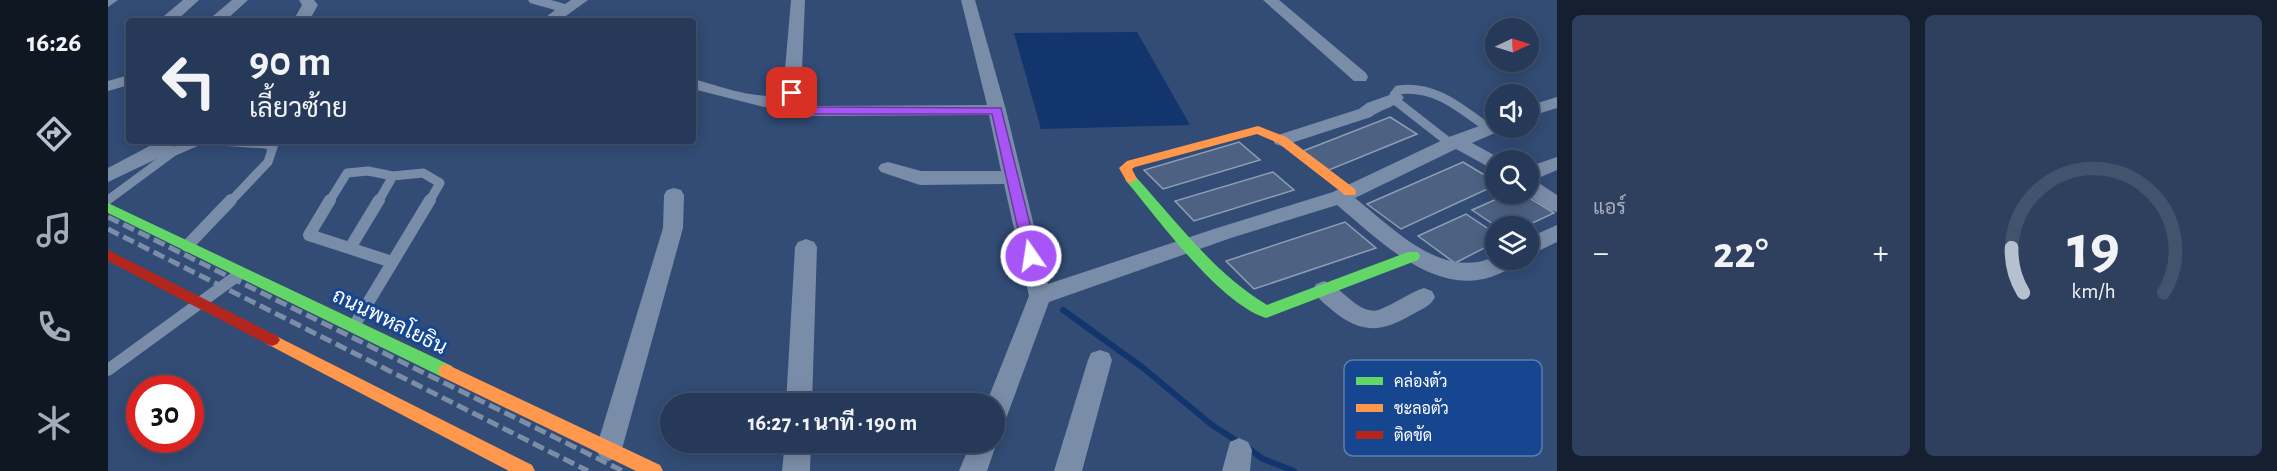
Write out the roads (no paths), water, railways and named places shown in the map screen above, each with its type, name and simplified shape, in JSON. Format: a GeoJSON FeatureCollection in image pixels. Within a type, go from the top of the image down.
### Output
{"type":"FeatureCollection","features":[{"type":"Feature","properties":{"kind":"main road"},"geometry":{"type":"LineString","coordinates":[[1345,194],[1282,140],[1258,130],[1131,164],[1125,168],[1129,177],[1191,245],[1256,309],[1266,312],[1413,256]]}},
{"type":"Feature","properties":{"kind":"main road","name":"ถนนพหลโยธิน"},"geometry":{"type":"LineString","coordinates":[[108,208],[654,471]]}},
{"type":"Feature","properties":{"kind":"main road"},"geometry":{"type":"LineString","coordinates":[[108,255],[526,471]]}},
{"type":"Feature","properties":{"kind":"street"},"geometry":{"type":"LineString","coordinates":[[170,18],[192,0]]}},
{"type":"Feature","properties":{"kind":"street"},"geometry":{"type":"LineString","coordinates":[[208,18],[220,0]]}},
{"type":"Feature","properties":{"kind":"street"},"geometry":{"type":"LineString","coordinates":[[210,18],[242,0]]}},
{"type":"Feature","properties":{"kind":"street"},"geometry":{"type":"LineString","coordinates":[[303,18],[310,5],[306,0]]}},
{"type":"Feature","properties":{"kind":"street"},"geometry":{"type":"LineString","coordinates":[[535,0],[566,9]]}},
{"type":"Feature","properties":{"kind":"street"},"geometry":{"type":"LineString","coordinates":[[553,18],[581,0]]}},
{"type":"Feature","properties":{"kind":"street"},"geometry":{"type":"LineString","coordinates":[[798,0],[792,93],[794,102],[801,109],[813,111],[997,110]]}},
{"type":"Feature","properties":{"kind":"street"},"geometry":{"type":"LineString","coordinates":[[968,0],[997,110],[1040,296],[1003,393]]}},
{"type":"Feature","properties":{"kind":"street"},"geometry":{"type":"LineString","coordinates":[[1270,0],[1360,77]]}},
{"type":"Feature","properties":{"kind":"street"},"geometry":{"type":"LineString","coordinates":[[108,86],[126,81]]}},
{"type":"Feature","properties":{"kind":"street"},"geometry":{"type":"LineString","coordinates":[[696,85],[764,102],[786,99],[792,93]]}},
{"type":"Feature","properties":{"kind":"street"},"geometry":{"type":"LineString","coordinates":[[1282,140],[1365,113],[1395,98]]}},
{"type":"Feature","properties":{"kind":"street"},"geometry":{"type":"LineString","coordinates":[[1539,108],[1557,102]]}},
{"type":"Feature","properties":{"kind":"street"},"geometry":{"type":"LineString","coordinates":[[1040,296],[1345,194],[1454,142],[1485,130]]}},
{"type":"Feature","properties":{"kind":"street"},"geometry":{"type":"LineString","coordinates":[[1454,142],[1485,159]]}},
{"type":"Feature","properties":{"kind":"street"},"geometry":{"type":"LineString","coordinates":[[108,176],[160,150],[167,144]]}},
{"type":"Feature","properties":{"kind":"street"},"geometry":{"type":"LineString","coordinates":[[1539,171],[1557,163]]}},
{"type":"Feature","properties":{"kind":"street"},"geometry":{"type":"LineString","coordinates":[[888,168],[920,178],[1012,177]]}},
{"type":"Feature","properties":{"kind":"street"},"geometry":{"type":"LineString","coordinates":[[1539,193],[1557,205]]}},
{"type":"Feature","properties":{"kind":"street"},"geometry":{"type":"LineString","coordinates":[[1345,194],[1413,256],[1460,272],[1475,273],[1485,269]]}},
{"type":"Feature","properties":{"kind":"street"},"geometry":{"type":"LineString","coordinates":[[609,449],[673,228],[674,195]]}},
{"type":"Feature","properties":{"kind":"street"},"geometry":{"type":"LineString","coordinates":[[1539,242],[1557,233]]}},
{"type":"Feature","properties":{"kind":"street"},"geometry":{"type":"LineString","coordinates":[[799,393],[806,247]]}},
{"type":"Feature","properties":{"kind":"street"},"geometry":{"type":"LineString","coordinates":[[1324,290],[1358,316],[1367,320],[1377,320],[1424,297]]}},
{"type":"Feature","properties":{"kind":"street"},"geometry":{"type":"LineString","coordinates":[[1068,471],[1100,360]]}},
{"type":"Feature","properties":{"kind":"street"},"geometry":{"type":"LineString","coordinates":[[796,471],[797,453]]}},
{"type":"Feature","properties":{"kind":"street"},"geometry":{"type":"LineString","coordinates":[[973,471],[980,453]]}},
{"type":"Feature","properties":{"kind":"lane"},"geometry":{"type":"LineString","coordinates":[[1454,142],[1396,101],[1394,95],[1398,90],[1406,88],[1429,90],[1485,123]]}},
{"type":"Feature","properties":{"kind":"lane"},"geometry":{"type":"LineString","coordinates":[[108,200],[173,152],[191,144]]}},
{"type":"Feature","properties":{"kind":"lane"},"geometry":{"type":"LineString","coordinates":[[187,246],[268,162],[273,147],[266,144]]}},
{"type":"Feature","properties":{"kind":"lane"},"geometry":{"type":"LineString","coordinates":[[354,327],[440,183],[423,172],[393,176],[368,171],[347,173],[309,234],[392,262]]}},
{"type":"Feature","properties":{"kind":"lane"},"geometry":{"type":"LineString","coordinates":[[350,248],[393,176]]}},
{"type":"Feature","properties":{"kind":"lane"},"geometry":{"type":"LineString","coordinates":[[108,370],[241,273]]}},
{"type":"Feature","properties":{"kind":"water"},"geometry":{"type":"Polygon","coordinates":[[[1137,32],[1190,125],[1041,129],[1014,33],[1137,32]]]}},
{"type":"Feature","properties":{"kind":"waterway"},"geometry":{"type":"LineString","coordinates":[[1063,310],[1142,367],[1212,425],[1240,443]]}},
{"type":"Feature","properties":{"kind":"waterway"},"geometry":{"type":"LineString","coordinates":[[1248,448],[1263,459],[1294,471]]}},
{"type":"Feature","properties":{"kind":"railway"},"geometry":{"type":"LineString","coordinates":[[108,217],[623,471]]}},
{"type":"Feature","properties":{"kind":"railway"},"geometry":{"type":"LineString","coordinates":[[108,229],[588,471]]}}]}
